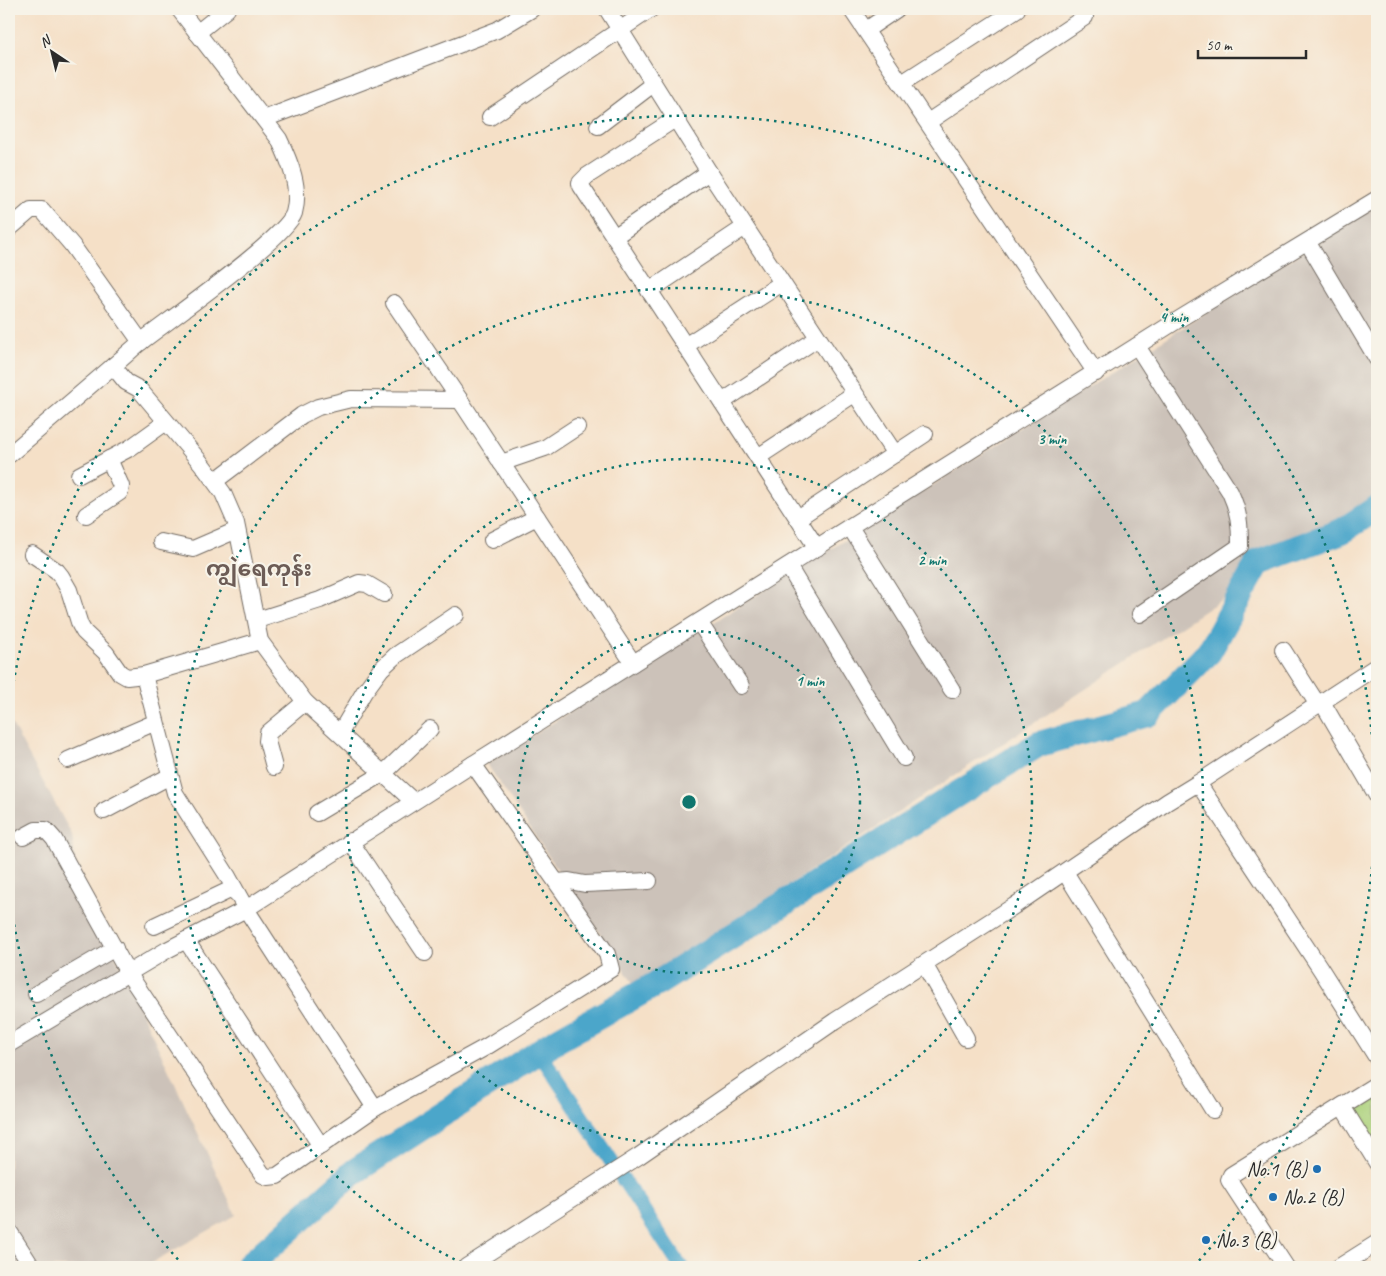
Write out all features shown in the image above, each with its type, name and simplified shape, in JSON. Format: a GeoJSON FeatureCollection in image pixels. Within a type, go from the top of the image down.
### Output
{"type":"FeatureCollection","features":[{"type":"Feature","properties":{"kind":"street"},"geometry":{"type":"LineString","coordinates":[[9,455],[141,342],[260,250],[286,225],[293,214],[296,188],[279,139],[179,9]]}},
{"type":"Feature","properties":{"kind":"street"},"geometry":{"type":"LineString","coordinates":[[197,33],[227,9]]}},
{"type":"Feature","properties":{"kind":"street"},"geometry":{"type":"LineString","coordinates":[[264,119],[497,30],[532,9]]}},
{"type":"Feature","properties":{"kind":"street"},"geometry":{"type":"LineString","coordinates":[[607,9],[709,172],[895,454]]}},
{"type":"Feature","properties":{"kind":"street"},"geometry":{"type":"LineString","coordinates":[[490,117],[651,9]]}},
{"type":"Feature","properties":{"kind":"street"},"geometry":{"type":"LineString","coordinates":[[851,9],[1096,372]]}},
{"type":"Feature","properties":{"kind":"street"},"geometry":{"type":"LineString","coordinates":[[866,30],[897,9]]}},
{"type":"Feature","properties":{"kind":"street"},"geometry":{"type":"LineString","coordinates":[[902,83],[1017,9]]}},
{"type":"Feature","properties":{"kind":"street"},"geometry":{"type":"LineString","coordinates":[[928,122],[1085,17]]}},
{"type":"Feature","properties":{"kind":"street"},"geometry":{"type":"LineString","coordinates":[[598,126],[653,84]]}},
{"type":"Feature","properties":{"kind":"street"},"geometry":{"type":"LineString","coordinates":[[675,119],[587,176],[580,183],[818,548]]}},
{"type":"Feature","properties":{"kind":"street"},"geometry":{"type":"LineString","coordinates":[[614,236],[709,172]]}},
{"type":"Feature","properties":{"kind":"street"},"geometry":{"type":"LineString","coordinates":[[9,1044],[128,973],[246,909],[413,801],[1137,346],[1377,199]]}},
{"type":"Feature","properties":{"kind":"street"},"geometry":{"type":"LineString","coordinates":[[9,229],[31,210],[42,210],[72,245],[141,342]]}},
{"type":"Feature","properties":{"kind":"street"},"geometry":{"type":"LineString","coordinates":[[649,291],[745,227]]}},
{"type":"Feature","properties":{"kind":"street"},"geometry":{"type":"LineString","coordinates":[[1308,242],[1377,359]]}},
{"type":"Feature","properties":{"kind":"street"},"geometry":{"type":"LineString","coordinates":[[686,346],[782,283]]}},
{"type":"Feature","properties":{"kind":"street"},"geometry":{"type":"LineString","coordinates":[[394,303],[633,663]]}},
{"type":"Feature","properties":{"kind":"street"},"geometry":{"type":"LineString","coordinates":[[722,402],[818,338]]}},
{"type":"Feature","properties":{"kind":"street"},"geometry":{"type":"LineString","coordinates":[[1137,346],[1230,492],[1237,508],[1240,526],[1240,546],[1140,614]]}},
{"type":"Feature","properties":{"kind":"street"},"geometry":{"type":"LineString","coordinates":[[113,366],[126,382],[139,390],[223,493],[236,523],[260,641],[305,702],[384,772],[413,801]]}},
{"type":"Feature","properties":{"kind":"street"},"geometry":{"type":"LineString","coordinates":[[758,457],[854,394]]}},
{"type":"Feature","properties":{"kind":"street"},"geometry":{"type":"LineString","coordinates":[[215,481],[302,415],[318,407],[351,399],[460,400]]}},
{"type":"Feature","properties":{"kind":"street"},"geometry":{"type":"LineString","coordinates":[[79,475],[130,448],[166,422]]}},
{"type":"Feature","properties":{"kind":"street"},"geometry":{"type":"LineString","coordinates":[[502,463],[545,448],[577,427]]}},
{"type":"Feature","properties":{"kind":"street"},"geometry":{"type":"LineString","coordinates":[[798,518],[925,434]]}},
{"type":"Feature","properties":{"kind":"street"},"geometry":{"type":"LineString","coordinates":[[86,515],[120,492],[121,486],[109,459]]}},
{"type":"Feature","properties":{"kind":"street"},"geometry":{"type":"LineString","coordinates":[[492,540],[537,517]]}},
{"type":"Feature","properties":{"kind":"street"},"geometry":{"type":"LineString","coordinates":[[850,527],[952,690]]}},
{"type":"Feature","properties":{"kind":"street"},"geometry":{"type":"LineString","coordinates":[[161,542],[193,549],[237,530]]}},
{"type":"Feature","properties":{"kind":"street"},"geometry":{"type":"LineString","coordinates":[[32,554],[57,571],[61,576],[69,590],[84,632],[106,653],[120,673],[127,677],[144,675],[260,641]]}},
{"type":"Feature","properties":{"kind":"street"},"geometry":{"type":"LineString","coordinates":[[788,566],[904,758]]}},
{"type":"Feature","properties":{"kind":"street"},"geometry":{"type":"LineString","coordinates":[[256,620],[320,600],[359,583],[367,584],[384,594]]}},
{"type":"Feature","properties":{"kind":"street"},"geometry":{"type":"LineString","coordinates":[[340,733],[364,692],[381,669],[395,656],[456,616]]}},
{"type":"Feature","properties":{"kind":"street"},"geometry":{"type":"LineString","coordinates":[[699,622],[742,686]]}},
{"type":"Feature","properties":{"kind":"street"},"geometry":{"type":"LineString","coordinates":[[1283,650],[1320,703],[1377,796]]}},
{"type":"Feature","properties":{"kind":"street"},"geometry":{"type":"LineString","coordinates":[[466,1267],[639,1156],[835,1020],[1065,872],[1166,802],[1376,669]]}},
{"type":"Feature","properties":{"kind":"street"},"geometry":{"type":"LineString","coordinates":[[144,675],[175,794],[246,909],[375,1108]]}},
{"type":"Feature","properties":{"kind":"street"},"geometry":{"type":"LineString","coordinates":[[274,766],[267,740],[268,733],[305,702]]}},
{"type":"Feature","properties":{"kind":"street"},"geometry":{"type":"LineString","coordinates":[[68,760],[156,722]]}},
{"type":"Feature","properties":{"kind":"street"},"geometry":{"type":"LineString","coordinates":[[317,813],[384,772],[430,729]]}},
{"type":"Feature","properties":{"kind":"street"},"geometry":{"type":"LineString","coordinates":[[23,837],[36,830],[46,830],[54,839],[128,973],[263,1175],[268,1178],[277,1176],[375,1108],[486,1048],[611,970],[607,954],[473,764]]}},
{"type":"Feature","properties":{"kind":"street"},"geometry":{"type":"LineString","coordinates":[[104,810],[170,776]]}},
{"type":"Feature","properties":{"kind":"street"},"geometry":{"type":"LineString","coordinates":[[1198,783],[1377,1058]]}},
{"type":"Feature","properties":{"kind":"street"},"geometry":{"type":"LineString","coordinates":[[350,841],[425,953]]}},
{"type":"Feature","properties":{"kind":"street"},"geometry":{"type":"LineString","coordinates":[[1065,872],[1213,1110]]}},
{"type":"Feature","properties":{"kind":"street"},"geometry":{"type":"LineString","coordinates":[[558,882],[570,881],[585,884],[649,881]]}},
{"type":"Feature","properties":{"kind":"street"},"geometry":{"type":"LineString","coordinates":[[154,926],[234,888]]}},
{"type":"Feature","properties":{"kind":"street"},"geometry":{"type":"LineString","coordinates":[[186,940],[320,1146]]}},
{"type":"Feature","properties":{"kind":"street"},"geometry":{"type":"LineString","coordinates":[[36,994],[115,948]]}},
{"type":"Feature","properties":{"kind":"street"},"geometry":{"type":"LineString","coordinates":[[924,964],[966,1038]]}},
{"type":"Feature","properties":{"kind":"street"},"geometry":{"type":"LineString","coordinates":[[1286,1267],[1229,1180],[1231,1175],[1377,1084]]}},
{"type":"Feature","properties":{"kind":"street"},"geometry":{"type":"LineString","coordinates":[[1342,1106],[1377,1163]]}},
{"type":"Feature","properties":{"kind":"street"},"geometry":{"type":"LineString","coordinates":[[9,1231],[32,1267]]}},
{"type":"Feature","properties":{"kind":"street"},"geometry":{"type":"LineString","coordinates":[[1338,1267],[1377,1243]]}},
{"type":"Feature","properties":{"kind":"shaded area"},"geometry":{"type":"Polygon","coordinates":[[[1377,205],[1377,497],[635,986],[487,764],[1377,205]]]}},
{"type":"Feature","properties":{"kind":"shaded area"},"geometry":{"type":"Polygon","coordinates":[[[9,719],[72,835],[77,873],[236,1215],[144,1267],[9,1267],[9,719]]]}},
{"type":"Feature","properties":{"kind":"green space"},"geometry":{"type":"Polygon","coordinates":[[[1377,1097],[1377,1149],[1354,1112],[1377,1097]]]}},
{"type":"Feature","properties":{"kind":"waterway"},"geometry":{"type":"LineString","coordinates":[[247,1267],[355,1171],[552,1043],[658,983],[1039,744],[1148,714],[1209,652],[1259,562],[1342,531],[1377,508]]}},
{"type":"Feature","properties":{"kind":"waterway"},"geometry":{"type":"LineString","coordinates":[[539,1052],[681,1267]]}},
{"type":"Feature","properties":{"kind":"place","name":"No.1 (B)"},"geometry":{"type":"Point","coordinates":[1317,1169]}},
{"type":"Feature","properties":{"kind":"place","name":"No.2 (B)"},"geometry":{"type":"Point","coordinates":[1273,1197]}},
{"type":"Feature","properties":{"kind":"place","name":"No.3 (B)"},"geometry":{"type":"Point","coordinates":[1206,1240]}},
{"type":"Feature","properties":{"kind":"district","name":"ကျွဲရေကုန်း"},"geometry":{"type":"Point","coordinates":[259,569]}}]}
